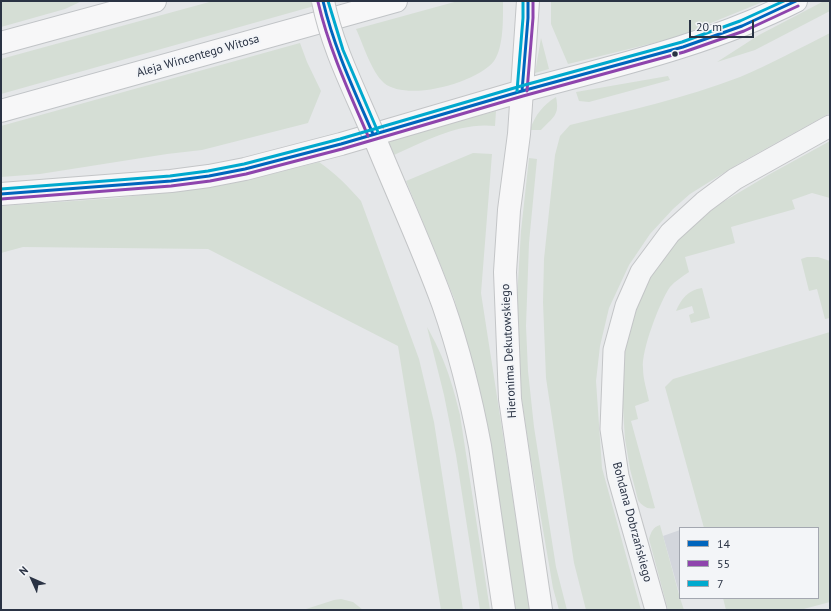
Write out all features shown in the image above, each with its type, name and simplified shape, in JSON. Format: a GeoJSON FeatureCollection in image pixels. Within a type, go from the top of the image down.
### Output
{"type":"FeatureCollection","features":[{"type":"Feature","properties":{"kind":"street"},"geometry":{"type":"LineString","coordinates":[[1,43],[155,1]]}},
{"type":"Feature","properties":{"kind":"street"},"geometry":{"type":"LineString","coordinates":[[323,1],[326,16],[341,60],[430,271],[443,305],[458,354],[480,446],[504,610]]}},
{"type":"Feature","properties":{"kind":"street","name":"Aleja Wincentego Witosa"},"geometry":{"type":"LineString","coordinates":[[1,111],[396,1]]}},
{"type":"Feature","properties":{"kind":"street","name":"Hieronima Dekutowskiego"},"geometry":{"type":"LineString","coordinates":[[528,1],[519,134],[509,210],[504,272],[510,399],[541,610]]}},
{"type":"Feature","properties":{"kind":"street"},"geometry":{"type":"LineString","coordinates":[[1,194],[171,181],[210,176],[253,167],[341,144],[711,38],[742,26],[796,1]]}},
{"type":"Feature","properties":{"kind":"street","name":"Bohdana Dobrzańskiego"},"geometry":{"type":"LineString","coordinates":[[656,610],[618,476],[611,429],[614,350],[626,306],[641,272],[670,233],[704,202],[735,179],[830,126]]}},
{"type":"Feature","properties":{"kind":"shaded area"},"geometry":{"type":"Polygon","coordinates":[[[1,1],[82,1],[65,9],[1,27],[1,1]]]}},
{"type":"Feature","properties":{"kind":"shaded area"},"geometry":{"type":"Polygon","coordinates":[[[213,1],[332,1],[1,94],[1,59],[213,1]]]}},
{"type":"Feature","properties":{"kind":"shaded area"},"geometry":{"type":"Polygon","coordinates":[[[458,1],[503,1],[503,23],[500,48],[494,61],[485,69],[473,76],[458,83],[441,87],[408,91],[395,88],[384,83],[375,72],[356,29],[458,1]]]}},
{"type":"Feature","properties":{"kind":"shaded area"},"geometry":{"type":"Polygon","coordinates":[[[551,1],[765,1],[674,38],[568,64],[551,24],[551,1]]]}},
{"type":"Feature","properties":{"kind":"shaded area"},"geometry":{"type":"Polygon","coordinates":[[[824,1],[830,1],[830,11],[755,50],[717,62],[759,35],[824,1]]]}},
{"type":"Feature","properties":{"kind":"shaded area"},"geometry":{"type":"Polygon","coordinates":[[[830,33],[830,113],[738,164],[690,194],[673,209],[650,234],[629,265],[609,308],[600,346],[596,381],[602,468],[641,610],[586,610],[574,563],[546,378],[543,302],[544,259],[555,155],[560,136],[570,125],[677,98],[740,77],[830,33]]]}},
{"type":"Feature","properties":{"kind":"shaded area"},"geometry":{"type":"Polygon","coordinates":[[[541,38],[549,69],[535,73],[541,38]]]}},
{"type":"Feature","properties":{"kind":"shaded area"},"geometry":{"type":"Polygon","coordinates":[[[300,43],[307,62],[321,91],[308,123],[202,150],[40,174],[1,177],[1,126],[300,43]]]}},
{"type":"Feature","properties":{"kind":"shaded area"},"geometry":{"type":"Polygon","coordinates":[[[668,76],[670,80],[589,102],[579,101],[576,92],[668,76]]]}},
{"type":"Feature","properties":{"kind":"shaded area"},"geometry":{"type":"Polygon","coordinates":[[[556,97],[557,108],[552,119],[541,130],[530,130],[540,111],[547,103],[556,97]]]}},
{"type":"Feature","properties":{"kind":"shaded area"},"geometry":{"type":"Polygon","coordinates":[[[496,111],[495,126],[469,127],[456,130],[394,155],[388,140],[496,111]]]}},
{"type":"Feature","properties":{"kind":"shaded area"},"geometry":{"type":"Polygon","coordinates":[[[830,141],[830,198],[812,193],[792,200],[795,209],[731,227],[735,243],[685,257],[689,272],[670,287],[661,303],[652,326],[643,360],[644,376],[649,401],[635,406],[638,419],[631,421],[655,508],[645,507],[638,500],[630,469],[625,439],[621,379],[628,323],[648,282],[658,265],[682,235],[718,205],[830,141]]]}},
{"type":"Feature","properties":{"kind":"shaded area"},"geometry":{"type":"Polygon","coordinates":[[[473,153],[492,154],[481,293],[530,610],[514,610],[475,374],[454,298],[406,181],[473,153]]]}},
{"type":"Feature","properties":{"kind":"shaded area"},"geometry":{"type":"Polygon","coordinates":[[[529,158],[537,159],[529,243],[526,326],[528,371],[534,427],[556,567],[567,610],[559,610],[553,588],[521,393],[517,298],[521,231],[529,158]]]}},
{"type":"Feature","properties":{"kind":"shaded area"},"geometry":{"type":"Polygon","coordinates":[[[319,162],[341,180],[361,201],[419,359],[434,422],[463,610],[441,610],[398,346],[208,249],[23,247],[1,253],[1,206],[116,198],[217,186],[248,180],[319,162]]]}},
{"type":"Feature","properties":{"kind":"shaded area"},"geometry":{"type":"Polygon","coordinates":[[[807,257],[818,257],[830,261],[830,318],[825,319],[817,289],[809,291],[801,259],[807,257]]]}},
{"type":"Feature","properties":{"kind":"shaded area"},"geometry":{"type":"Polygon","coordinates":[[[702,288],[710,318],[691,323],[689,315],[694,313],[692,306],[676,311],[680,303],[689,293],[702,288]]]}},
{"type":"Feature","properties":{"kind":"shaded area"},"geometry":{"type":"Polygon","coordinates":[[[427,327],[447,370],[460,415],[490,610],[480,610],[456,455],[444,395],[427,327]]]}},
{"type":"Feature","properties":{"kind":"shaded area"},"geometry":{"type":"Polygon","coordinates":[[[830,332],[830,602],[800,610],[726,610],[723,599],[819,599],[819,527],[704,527],[665,387],[673,379],[830,332]]]}},
{"type":"Feature","properties":{"kind":"shaded area"},"geometry":{"type":"Polygon","coordinates":[[[660,525],[679,599],[680,599],[684,610],[668,610],[649,539],[656,527],[660,525]]]}},
{"type":"Feature","properties":{"kind":"shaded area"},"geometry":{"type":"Polygon","coordinates":[[[679,530],[679,592],[663,536],[679,530]]]}},
{"type":"Feature","properties":{"kind":"shaded area"},"geometry":{"type":"Polygon","coordinates":[[[341,599],[353,602],[363,610],[303,610],[334,600],[341,599]]]}},
{"type":"Feature","properties":{"kind":"transit line","name":"14"},"geometry":{"type":"LineString","coordinates":[[323,1],[339,52],[373,134]]}},
{"type":"Feature","properties":{"kind":"transit line","name":"7"},"geometry":{"type":"LineString","coordinates":[[328,1],[343,50],[378,132]]}},
{"type":"Feature","properties":{"kind":"transit line","name":"7"},"geometry":{"type":"LineString","coordinates":[[517,91],[523,1]]}},
{"type":"Feature","properties":{"kind":"transit line","name":"14"},"geometry":{"type":"LineString","coordinates":[[522,91],[528,1]]}},
{"type":"Feature","properties":{"kind":"transit line","name":"55"},"geometry":{"type":"LineString","coordinates":[[527,91],[533,1]]}},
{"type":"Feature","properties":{"kind":"transit line","name":"7"},"geometry":{"type":"LineString","coordinates":[[1,189],[170,176],[244,164],[340,139],[521,86],[682,42],[740,21],[784,1]]}},
{"type":"Feature","properties":{"kind":"transit line","name":"14"},"geometry":{"type":"LineString","coordinates":[[1,194],[171,181],[245,169],[341,144],[522,91],[683,47],[742,26],[796,1]]}},
{"type":"Feature","properties":{"kind":"transit line","name":"55"},"geometry":{"type":"LineString","coordinates":[[318,2],[328,37],[368,136]]}},
{"type":"Feature","properties":{"kind":"transit line","name":"55"},"geometry":{"type":"LineString","coordinates":[[1,199],[171,186],[210,181],[246,174],[342,149],[523,96],[684,52],[744,31],[798,6]]}}]}
